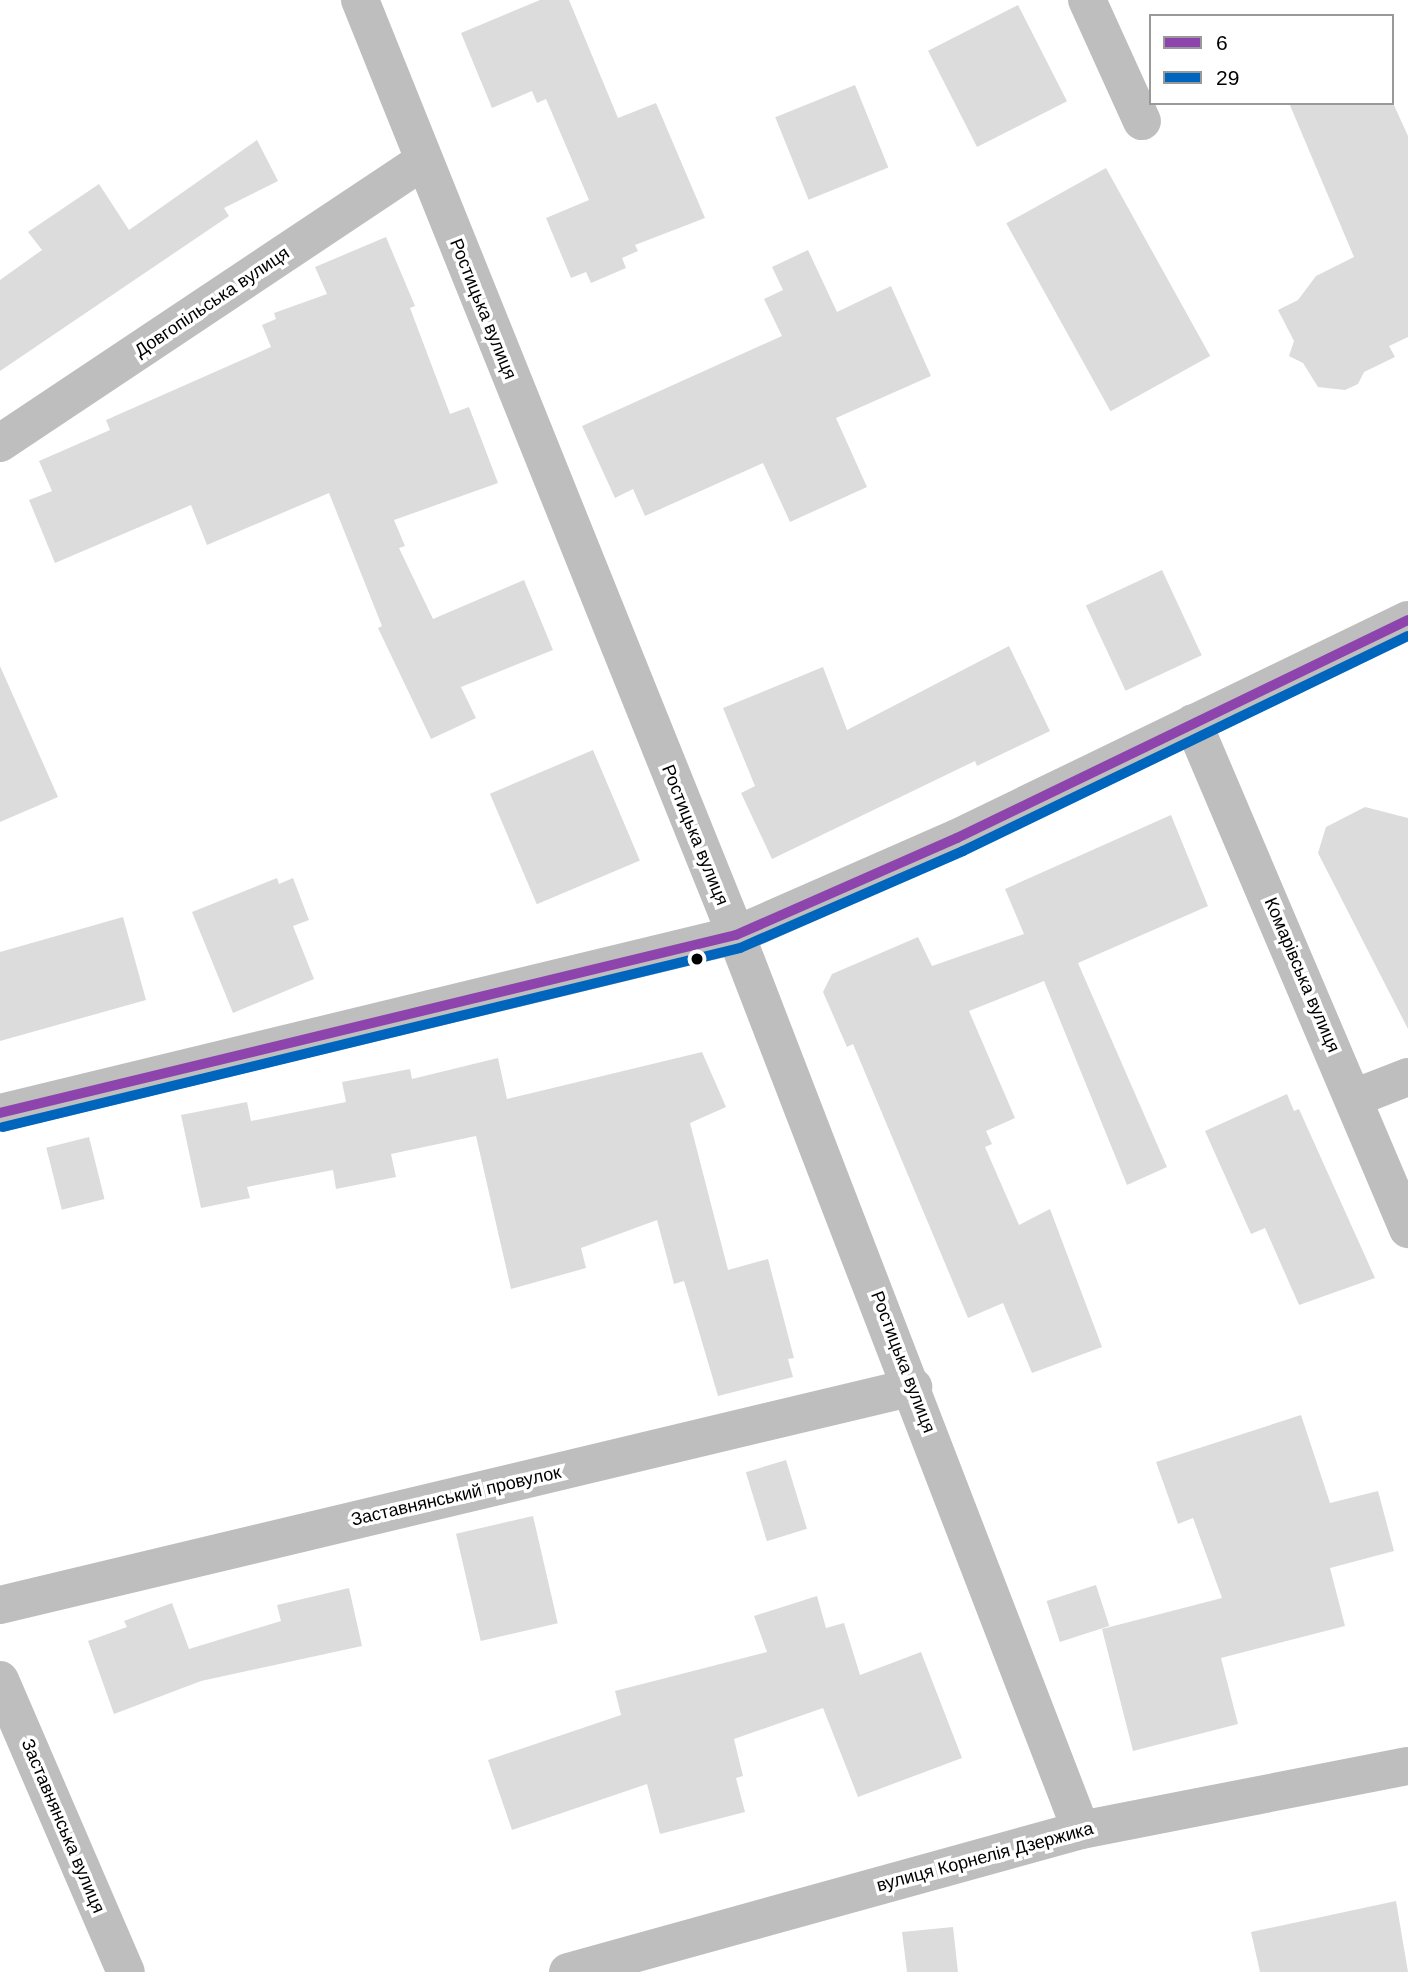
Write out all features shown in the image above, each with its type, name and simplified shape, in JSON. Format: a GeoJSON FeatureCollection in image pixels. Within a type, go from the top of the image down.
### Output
{"type":"FeatureCollection","features":[{"type":"Feature","properties":{"kind":"street","name":"Ростицька вулиця"},"geometry":{"type":"LineString","coordinates":[[360,0],[736,935],[913,1387],[1081,1830]]}},
{"type":"Feature","properties":{"kind":"street"},"geometry":{"type":"LineString","coordinates":[[1087,0],[1142,121]]}},
{"type":"Feature","properties":{"kind":"street","name":"Довгопільська вулиця"},"geometry":{"type":"LineString","coordinates":[[0,443],[423,161]]}},
{"type":"Feature","properties":{"kind":"street"},"geometry":{"type":"LineString","coordinates":[[0,1113],[736,935],[957,838],[1408,620]]}},
{"type":"Feature","properties":{"kind":"street","name":"Комарівська вулиця"},"geometry":{"type":"LineString","coordinates":[[1193,723],[1408,1228]]}},
{"type":"Feature","properties":{"kind":"street"},"geometry":{"type":"LineString","coordinates":[[1354,1098],[1408,1077]]}},
{"type":"Feature","properties":{"kind":"street","name":"Заставнянський провулок"},"geometry":{"type":"LineString","coordinates":[[0,1605],[913,1387]]}},
{"type":"Feature","properties":{"kind":"street","name":"Заставнянська вулиця"},"geometry":{"type":"LineString","coordinates":[[0,1680],[126,1972]]}},
{"type":"Feature","properties":{"kind":"street","name":"вулиця Корнелія Дзержика"},"geometry":{"type":"LineString","coordinates":[[568,1972],[1081,1830],[1408,1766]]}},
{"type":"Feature","properties":{"kind":"building"},"geometry":{"type":"Polygon","coordinates":[[[540,0],[569,0],[618,118],[656,103],[705,218],[635,245],[638,251],[622,258],[626,268],[591,283],[586,272],[571,278],[546,218],[589,200],[546,99],[537,103],[532,91],[492,108],[461,33],[540,0]]]}},
{"type":"Feature","properties":{"kind":"building"},"geometry":{"type":"Polygon","coordinates":[[[1018,5],[1067,101],[977,147],[928,51],[1018,5]]]}},
{"type":"Feature","properties":{"kind":"building"},"geometry":{"type":"Polygon","coordinates":[[[855,85],[888,168],[809,200],[775,117],[855,85]]]}},
{"type":"Feature","properties":{"kind":"building"},"geometry":{"type":"Polygon","coordinates":[[[1290,105],[1394,105],[1408,136],[1408,337],[1389,346],[1395,357],[1364,372],[1358,384],[1345,390],[1318,387],[1303,363],[1289,356],[1294,341],[1278,310],[1298,300],[1316,276],[1354,257],[1290,105]]]}},
{"type":"Feature","properties":{"kind":"building"},"geometry":{"type":"Polygon","coordinates":[[[257,140],[278,181],[224,208],[229,216],[0,371],[0,280],[42,250],[28,232],[99,184],[129,230],[257,140]]]}},
{"type":"Feature","properties":{"kind":"building"},"geometry":{"type":"Polygon","coordinates":[[[1106,168],[1210,356],[1111,411],[1006,223],[1106,168]]]}},
{"type":"Feature","properties":{"kind":"building"},"geometry":{"type":"Polygon","coordinates":[[[386,237],[415,306],[410,308],[450,414],[469,407],[498,483],[394,520],[405,546],[399,548],[433,619],[524,580],[553,650],[461,687],[476,718],[431,739],[378,628],[382,626],[329,493],[207,545],[191,505],[55,563],[29,500],[52,491],[39,461],[110,430],[106,420],[271,347],[262,325],[276,319],[274,313],[327,294],[315,267],[386,237]]]}},
{"type":"Feature","properties":{"kind":"building"},"geometry":{"type":"Polygon","coordinates":[[[808,250],[837,312],[891,286],[931,376],[836,418],[867,487],[790,522],[763,463],[645,516],[633,489],[615,498],[582,426],[782,336],[764,299],[783,290],[772,267],[808,250]]]}},
{"type":"Feature","properties":{"kind":"building"},"geometry":{"type":"Polygon","coordinates":[[[1162,570],[1202,655],[1126,691],[1086,605],[1162,570]]]}},
{"type":"Feature","properties":{"kind":"building"},"geometry":{"type":"Polygon","coordinates":[[[1009,646],[1050,731],[977,766],[975,761],[772,859],[741,793],[755,786],[723,708],[823,667],[847,730],[1009,646]]]}},
{"type":"Feature","properties":{"kind":"building"},"geometry":{"type":"Polygon","coordinates":[[[0,666],[58,797],[0,822],[0,666]]]}},
{"type":"Feature","properties":{"kind":"building"},"geometry":{"type":"Polygon","coordinates":[[[593,750],[640,860],[537,904],[490,794],[593,750]]]}},
{"type":"Feature","properties":{"kind":"building"},"geometry":{"type":"Polygon","coordinates":[[[1365,807],[1408,818],[1408,1029],[1318,853],[1326,827],[1365,807]]]}},
{"type":"Feature","properties":{"kind":"building"},"geometry":{"type":"Polygon","coordinates":[[[1171,815],[1208,906],[1078,963],[1167,1167],[1127,1185],[1044,981],[969,1011],[1015,1118],[986,1131],[992,1144],[985,1147],[1019,1225],[1050,1209],[1102,1347],[1032,1373],[1003,1303],[968,1318],[853,1044],[847,1047],[823,992],[832,974],[918,937],[932,966],[1024,934],[1005,889],[1171,815]]]}},
{"type":"Feature","properties":{"kind":"building"},"geometry":{"type":"Polygon","coordinates":[[[277,878],[279,884],[293,878],[309,920],[293,926],[314,979],[233,1013],[192,912],[277,878]]]}},
{"type":"Feature","properties":{"kind":"building"},"geometry":{"type":"Polygon","coordinates":[[[123,917],[146,1000],[0,1041],[0,952],[123,917]]]}},
{"type":"Feature","properties":{"kind":"building"},"geometry":{"type":"Polygon","coordinates":[[[702,1052],[726,1107],[690,1123],[728,1270],[768,1259],[794,1358],[788,1359],[793,1377],[718,1396],[684,1281],[674,1284],[657,1220],[581,1248],[586,1268],[511,1289],[476,1136],[391,1154],[396,1177],[336,1189],[333,1170],[247,1187],[250,1198],[201,1208],[181,1115],[247,1102],[251,1121],[346,1102],[342,1082],[410,1069],[412,1079],[498,1058],[507,1099],[702,1052]]]}},
{"type":"Feature","properties":{"kind":"building"},"geometry":{"type":"Polygon","coordinates":[[[1287,1094],[1294,1111],[1299,1109],[1375,1278],[1299,1305],[1265,1228],[1251,1234],[1205,1131],[1287,1094]]]}},
{"type":"Feature","properties":{"kind":"building"},"geometry":{"type":"Polygon","coordinates":[[[89,1137],[104,1199],[62,1210],[46,1148],[89,1137]]]}},
{"type":"Feature","properties":{"kind":"building"},"geometry":{"type":"Polygon","coordinates":[[[1301,1415],[1330,1503],[1378,1491],[1394,1551],[1330,1568],[1345,1626],[1221,1658],[1238,1724],[1133,1751],[1102,1629],[1222,1598],[1193,1518],[1178,1524],[1156,1462],[1301,1415]]]}},
{"type":"Feature","properties":{"kind":"building"},"geometry":{"type":"Polygon","coordinates":[[[786,1460],[807,1529],[767,1541],[746,1472],[786,1460]]]}},
{"type":"Feature","properties":{"kind":"building"},"geometry":{"type":"Polygon","coordinates":[[[533,1516],[558,1623],[481,1641],[456,1534],[533,1516]]]}},
{"type":"Feature","properties":{"kind":"building"},"geometry":{"type":"Polygon","coordinates":[[[1096,1585],[1109,1626],[1060,1642],[1047,1601],[1096,1585]]]}},
{"type":"Feature","properties":{"kind":"building"},"geometry":{"type":"Polygon","coordinates":[[[349,1588],[362,1646],[201,1681],[114,1714],[88,1641],[127,1627],[124,1621],[172,1603],[189,1649],[281,1621],[277,1605],[349,1588]]]}},
{"type":"Feature","properties":{"kind":"building"},"geometry":{"type":"Polygon","coordinates":[[[817,1596],[826,1628],[844,1623],[860,1675],[921,1652],[962,1758],[858,1797],[823,1708],[734,1739],[743,1776],[736,1778],[745,1812],[660,1834],[647,1784],[512,1830],[488,1760],[621,1715],[615,1691],[767,1652],[754,1616],[817,1596]]]}},
{"type":"Feature","properties":{"kind":"building"},"geometry":{"type":"Polygon","coordinates":[[[1396,1901],[1408,1972],[1260,1972],[1251,1932],[1396,1901]]]}},
{"type":"Feature","properties":{"kind":"building"},"geometry":{"type":"Polygon","coordinates":[[[953,1927],[958,1972],[907,1972],[902,1932],[953,1927]]]}},
{"type":"Feature","properties":{"kind":"transit line","name":"6"},"geometry":{"type":"LineString","coordinates":[[0,1113],[736,935],[957,838],[1408,620]]}},
{"type":"Feature","properties":{"kind":"transit line","name":"29"},"geometry":{"type":"LineString","coordinates":[[3,1127],[740,948],[963,851],[1408,636]]}}]}
